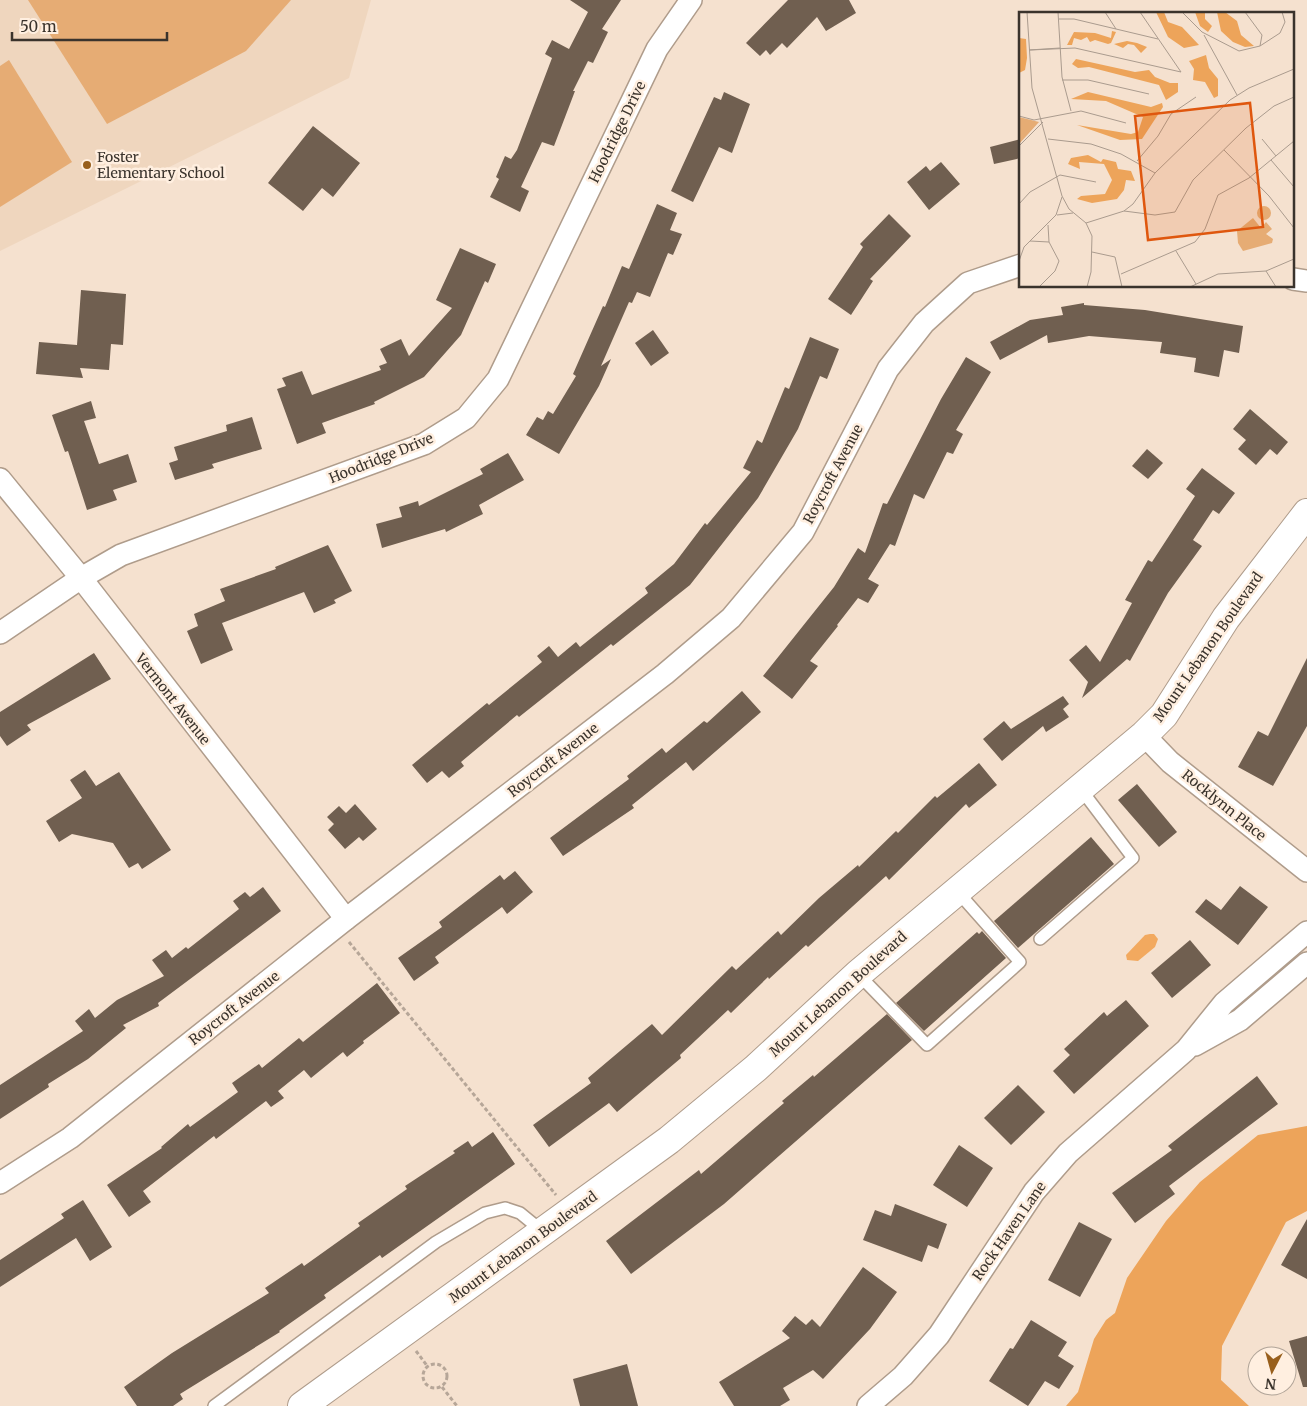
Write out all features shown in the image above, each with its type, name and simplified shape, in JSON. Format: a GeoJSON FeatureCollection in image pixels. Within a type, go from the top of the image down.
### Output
{"type":"FeatureCollection","features":[{"type":"Feature","properties":{"kind":"street","name":"Hoodridge Drive"},"geometry":{"type":"LineString","coordinates":[[0,633],[81,578],[120,555],[424,444],[466,418],[498,379],[657,49],[691,0]]}},
{"type":"Feature","properties":{"kind":"street","name":"Roycroft Avenue"},"geometry":{"type":"LineString","coordinates":[[0,1183],[70,1138],[346,919],[665,674],[731,618],[804,532],[888,369],[924,323],[968,283],[1019,266]]}},
{"type":"Feature","properties":{"kind":"street"},"geometry":{"type":"LineString","coordinates":[[1294,279],[1307,281]]}},
{"type":"Feature","properties":{"kind":"street","name":"Vermont Avenue"},"geometry":{"type":"LineString","coordinates":[[0,479],[81,578],[346,919]]}},
{"type":"Feature","properties":{"kind":"street","name":"Mount Lebanon Boulevard"},"geometry":{"type":"LineString","coordinates":[[302,1406],[669,1140],[756,1068],[858,974],[1144,735],[1164,714],[1226,618],[1307,513]]}},
{"type":"Feature","properties":{"kind":"street","name":"Rocklynn Place"},"geometry":{"type":"LineString","coordinates":[[1144,735],[1170,762],[1307,872]]}},
{"type":"Feature","properties":{"kind":"street","name":"Rock Haven Lane"},"geometry":{"type":"LineString","coordinates":[[868,1406],[903,1376],[939,1334],[1034,1192],[1068,1153],[1186,1050],[1224,1003],[1307,932]]}},
{"type":"Feature","properties":{"kind":"street","name":"Rock Haven Lane"},"geometry":{"type":"LineString","coordinates":[[1186,1050],[1240,1020],[1307,963]]}},
{"type":"Feature","properties":{"kind":"street"},"geometry":{"type":"LineString","coordinates":[[1259,974],[1273,992]]}},
{"type":"Feature","properties":{"kind":"lane"},"geometry":{"type":"LineString","coordinates":[[1040,939],[1133,858],[1080,787]]}},
{"type":"Feature","properties":{"kind":"lane"},"geometry":{"type":"LineString","coordinates":[[858,974],[927,1045],[1020,962],[958,890]]}},
{"type":"Feature","properties":{"kind":"lane"},"geometry":{"type":"LineString","coordinates":[[214,1406],[436,1242],[486,1213],[504,1208],[520,1213],[544,1232]]}},
{"type":"Feature","properties":{"kind":"path"},"geometry":{"type":"LineString","coordinates":[[346,919],[348,940],[556,1196]]}},
{"type":"Feature","properties":{"kind":"path"},"geometry":{"type":"LineString","coordinates":[[416,1351],[428,1367]]}},
{"type":"Feature","properties":{"kind":"path"},"geometry":{"type":"LineString","coordinates":[[435,1364],[445,1369],[447,1380],[442,1387],[434,1389],[424,1382],[423,1374],[428,1367],[435,1364]]}},
{"type":"Feature","properties":{"kind":"path"},"geometry":{"type":"LineString","coordinates":[[442,1387],[457,1406]]}},
{"type":"Feature","properties":{"kind":"shaded area","name":"Foster Elementary School"},"geometry":{"type":"Polygon","coordinates":[[[0,0],[371,0],[349,78],[0,251],[0,0]]]}},
{"type":"Feature","properties":{"kind":"shaded area"},"geometry":{"type":"Polygon","coordinates":[[[28,0],[291,0],[246,51],[107,124],[28,0]]]}},
{"type":"Feature","properties":{"kind":"shaded area"},"geometry":{"type":"Polygon","coordinates":[[[9,60],[72,162],[0,207],[0,66],[9,60]]]}},
{"type":"Feature","properties":{"kind":"shaded area"},"geometry":{"type":"Polygon","coordinates":[[[1154,934],[1158,939],[1155,947],[1138,961],[1127,960],[1126,955],[1145,935],[1154,934]]]}},
{"type":"Feature","properties":{"kind":"shaded area"},"geometry":{"type":"Polygon","coordinates":[[[1307,1126],[1307,1211],[1286,1222],[1222,1346],[1221,1380],[1249,1406],[1066,1406],[1078,1392],[1094,1339],[1106,1320],[1115,1313],[1127,1278],[1166,1221],[1200,1182],[1258,1135],[1307,1126]]]}},
{"type":"Feature","properties":{"kind":"building"},"geometry":{"type":"Polygon","coordinates":[[[570,0],[621,0],[602,29],[608,32],[593,63],[588,61],[573,91],[575,91],[554,146],[542,142],[521,187],[529,191],[520,212],[490,197],[499,179],[496,177],[505,156],[511,159],[517,150],[552,58],[545,54],[552,40],[569,49],[588,12],[570,0]]]}},
{"type":"Feature","properties":{"kind":"building"},"geometry":{"type":"Polygon","coordinates":[[[788,0],[849,0],[856,13],[826,31],[817,17],[787,48],[782,43],[770,55],[766,50],[760,56],[746,43],[788,0]]]}},
{"type":"Feature","properties":{"kind":"building"},"geometry":{"type":"Polygon","coordinates":[[[724,92],[750,104],[732,153],[719,147],[693,202],[671,191],[714,97],[721,100],[724,92]]]}},
{"type":"Feature","properties":{"kind":"building"},"geometry":{"type":"Polygon","coordinates":[[[313,126],[360,163],[333,197],[322,188],[303,211],[268,183],[313,126]]]}},
{"type":"Feature","properties":{"kind":"building"},"geometry":{"type":"Polygon","coordinates":[[[1019,140],[1019,158],[994,164],[990,147],[1019,140]]]}},
{"type":"Feature","properties":{"kind":"building"},"geometry":{"type":"Polygon","coordinates":[[[941,162],[960,184],[929,210],[907,182],[926,166],[930,171],[941,162]]]}},
{"type":"Feature","properties":{"kind":"building"},"geometry":{"type":"Polygon","coordinates":[[[657,204],[677,213],[670,230],[682,234],[673,255],[668,253],[650,297],[637,292],[632,303],[629,302],[601,366],[611,359],[599,386],[559,454],[526,435],[537,417],[543,420],[548,411],[553,414],[576,376],[573,374],[603,306],[605,307],[622,266],[629,269],[657,204]]]}},
{"type":"Feature","properties":{"kind":"building"},"geometry":{"type":"Polygon","coordinates":[[[889,214],[911,236],[870,279],[873,281],[851,315],[828,299],[863,247],[860,244],[889,214]]]}},
{"type":"Feature","properties":{"kind":"building"},"geometry":{"type":"Polygon","coordinates":[[[460,248],[496,264],[488,283],[485,281],[461,335],[424,377],[374,402],[375,404],[322,423],[326,433],[297,444],[277,389],[286,386],[282,378],[302,371],[312,395],[381,370],[379,366],[387,363],[380,349],[401,339],[409,356],[452,308],[436,300],[460,248]]]}},
{"type":"Feature","properties":{"kind":"building"},"geometry":{"type":"Polygon","coordinates":[[[81,290],[126,294],[123,345],[111,344],[109,370],[80,368],[83,378],[36,374],[39,342],[77,345],[81,290]]]}},
{"type":"Feature","properties":{"kind":"building"},"geometry":{"type":"Polygon","coordinates":[[[1084,303],[1084,305],[1145,310],[1243,326],[1239,353],[1224,350],[1219,377],[1194,372],[1196,358],[1160,353],[1162,342],[1089,336],[1048,343],[1047,335],[1000,360],[990,342],[1030,320],[1063,315],[1061,307],[1084,303]]]}},
{"type":"Feature","properties":{"kind":"building"},"geometry":{"type":"Polygon","coordinates":[[[653,330],[669,353],[651,366],[635,343],[653,330]]]}},
{"type":"Feature","properties":{"kind":"building"},"geometry":{"type":"Polygon","coordinates":[[[810,337],[839,349],[827,379],[820,376],[798,429],[758,498],[690,585],[613,646],[611,644],[519,717],[517,715],[461,762],[464,766],[449,778],[442,771],[427,783],[412,765],[487,703],[489,705],[542,662],[537,656],[549,646],[558,657],[576,642],[580,647],[648,593],[645,588],[674,564],[705,523],[707,525],[751,472],[743,468],[757,440],[762,443],[785,387],[789,389],[810,337]]]}},
{"type":"Feature","properties":{"kind":"building"},"geometry":{"type":"Polygon","coordinates":[[[966,357],[991,372],[956,430],[963,434],[953,454],[947,452],[924,499],[914,494],[895,546],[890,544],[868,579],[879,585],[868,603],[858,598],[810,661],[818,666],[792,699],[763,676],[834,587],[858,548],[865,553],[883,503],[887,504],[941,399],[966,357]]]}},
{"type":"Feature","properties":{"kind":"building"},"geometry":{"type":"Polygon","coordinates":[[[91,401],[96,418],[84,421],[99,464],[128,454],[137,482],[113,490],[117,500],[87,510],[68,451],[65,452],[52,415],[91,401]]]}},
{"type":"Feature","properties":{"kind":"building"},"geometry":{"type":"Polygon","coordinates":[[[1250,409],[1288,442],[1277,455],[1270,449],[1256,465],[1238,449],[1246,440],[1233,429],[1250,409]]]}},
{"type":"Feature","properties":{"kind":"building"},"geometry":{"type":"Polygon","coordinates":[[[252,417],[262,449],[212,464],[214,468],[175,480],[169,463],[178,460],[174,447],[227,431],[226,425],[252,417]]]}},
{"type":"Feature","properties":{"kind":"building"},"geometry":{"type":"Polygon","coordinates":[[[1147,449],[1163,463],[1148,479],[1132,466],[1147,449]]]}},
{"type":"Feature","properties":{"kind":"building"},"geometry":{"type":"Polygon","coordinates":[[[508,453],[524,480],[479,505],[483,514],[446,532],[445,529],[382,548],[376,524],[402,517],[399,507],[418,501],[419,506],[483,474],[480,469],[508,453]]]}},
{"type":"Feature","properties":{"kind":"building"},"geometry":{"type":"Polygon","coordinates":[[[1202,468],[1235,493],[1219,514],[1213,510],[1193,540],[1202,546],[1168,593],[1130,661],[1127,659],[1082,698],[1088,682],[1069,660],[1086,645],[1100,662],[1132,603],[1125,600],[1148,560],[1152,562],[1195,496],[1186,489],[1202,468]]]}},
{"type":"Feature","properties":{"kind":"building"},"geometry":{"type":"Polygon","coordinates":[[[328,545],[352,591],[334,600],[336,603],[314,613],[304,592],[222,623],[233,650],[201,664],[187,631],[198,626],[194,614],[225,601],[220,589],[276,569],[275,567],[328,545]]]}},
{"type":"Feature","properties":{"kind":"building"},"geometry":{"type":"Polygon","coordinates":[[[94,653],[111,679],[27,725],[31,730],[7,746],[0,736],[0,712],[94,653]]]}},
{"type":"Feature","properties":{"kind":"building"},"geometry":{"type":"Polygon","coordinates":[[[1307,658],[1307,726],[1273,786],[1238,767],[1258,731],[1268,736],[1307,658]]]}},
{"type":"Feature","properties":{"kind":"building"},"geometry":{"type":"Polygon","coordinates":[[[742,691],[761,712],[693,771],[686,762],[632,805],[634,808],[563,856],[550,838],[629,779],[627,776],[662,748],[666,753],[704,721],[707,723],[742,691]]]}},
{"type":"Feature","properties":{"kind":"building"},"geometry":{"type":"Polygon","coordinates":[[[1063,696],[1069,704],[1063,709],[1069,717],[1046,732],[1043,726],[1002,761],[983,739],[1004,721],[1011,729],[1063,696]]]}},
{"type":"Feature","properties":{"kind":"building"},"geometry":{"type":"Polygon","coordinates":[[[979,763],[997,785],[969,808],[966,804],[889,880],[886,876],[808,947],[806,945],[769,979],[768,977],[731,1013],[728,1010],[680,1055],[681,1058],[617,1112],[609,1103],[549,1147],[533,1125],[591,1083],[588,1078],[652,1024],[662,1035],[732,966],[736,970],[778,931],[781,935],[819,898],[858,865],[859,867],[896,831],[898,833],[935,796],[937,798],[979,763]]]}},
{"type":"Feature","properties":{"kind":"building"},"geometry":{"type":"Polygon","coordinates":[[[85,770],[96,786],[119,772],[171,850],[142,869],[138,863],[129,868],[113,843],[72,834],[59,842],[46,821],[82,798],[70,780],[85,770]]]}},
{"type":"Feature","properties":{"kind":"building"},"geometry":{"type":"Polygon","coordinates":[[[1137,784],[1177,832],[1159,847],[1118,800],[1137,784]]]}},
{"type":"Feature","properties":{"kind":"building"},"geometry":{"type":"Polygon","coordinates":[[[355,804],[377,829],[363,841],[359,837],[345,849],[328,830],[334,824],[327,817],[339,806],[346,813],[355,804]]]}},
{"type":"Feature","properties":{"kind":"building"},"geometry":{"type":"Polygon","coordinates":[[[1091,837],[1114,864],[1018,948],[994,921],[1091,837]]]}},
{"type":"Feature","properties":{"kind":"building"},"geometry":{"type":"Polygon","coordinates":[[[515,871],[533,892],[507,914],[502,907],[435,957],[439,963],[414,981],[398,958],[442,927],[439,922],[500,875],[504,880],[515,871]]]}},
{"type":"Feature","properties":{"kind":"building"},"geometry":{"type":"Polygon","coordinates":[[[1240,886],[1268,907],[1238,945],[1195,912],[1206,899],[1221,910],[1240,886]]]}},
{"type":"Feature","properties":{"kind":"building"},"geometry":{"type":"Polygon","coordinates":[[[263,887],[281,911],[158,1003],[159,1006],[123,1025],[126,1028],[88,1059],[48,1084],[49,1087],[0,1119],[0,1085],[83,1031],[75,1021],[89,1009],[95,1018],[117,1000],[164,976],[152,960],[166,950],[172,958],[186,947],[188,949],[239,909],[233,901],[245,892],[250,897],[263,887]]]}},
{"type":"Feature","properties":{"kind":"building"},"geometry":{"type":"Polygon","coordinates":[[[982,931],[1006,958],[924,1031],[896,1003],[977,932],[979,934],[982,931]]]}},
{"type":"Feature","properties":{"kind":"building"},"geometry":{"type":"Polygon","coordinates":[[[1190,940],[1211,965],[1172,998],[1151,973],[1190,940]]]}},
{"type":"Feature","properties":{"kind":"building"},"geometry":{"type":"Polygon","coordinates":[[[377,983],[400,1013],[363,1041],[364,1043],[347,1057],[343,1052],[311,1078],[304,1070],[278,1091],[284,1098],[271,1107],[266,1101],[216,1139],[214,1136],[143,1191],[151,1202],[129,1217],[107,1185],[162,1148],[188,1124],[190,1127],[238,1092],[232,1083],[259,1064],[262,1068],[299,1038],[303,1042],[377,983]]]}},
{"type":"Feature","properties":{"kind":"building"},"geometry":{"type":"Polygon","coordinates":[[[1126,1000],[1149,1026],[1074,1094],[1053,1071],[1070,1055],[1064,1049],[1104,1012],[1107,1016],[1126,1000]]]}},
{"type":"Feature","properties":{"kind":"building"},"geometry":{"type":"Polygon","coordinates":[[[887,1014],[912,1040],[724,1204],[631,1274],[606,1241],[699,1170],[701,1174],[784,1103],[782,1101],[813,1075],[814,1077],[887,1014]]]}},
{"type":"Feature","properties":{"kind":"building"},"geometry":{"type":"Polygon","coordinates":[[[1257,1076],[1278,1104],[1169,1186],[1175,1194],[1135,1223],[1112,1193],[1172,1150],[1168,1146],[1257,1076]]]}},
{"type":"Feature","properties":{"kind":"building"},"geometry":{"type":"Polygon","coordinates":[[[1018,1085],[1045,1112],[1011,1145],[984,1118],[1018,1085]]]}},
{"type":"Feature","properties":{"kind":"building"},"geometry":{"type":"Polygon","coordinates":[[[493,1132],[515,1164],[382,1258],[380,1255],[324,1295],[326,1298],[280,1332],[180,1394],[183,1399],[173,1406],[137,1406],[124,1387],[172,1353],[269,1293],[265,1288],[302,1263],[304,1266],[360,1226],[358,1223],[407,1189],[405,1186],[455,1153],[453,1151],[468,1141],[472,1147],[493,1132]]]}},
{"type":"Feature","properties":{"kind":"building"},"geometry":{"type":"Polygon","coordinates":[[[959,1145],[993,1168],[967,1207],[933,1185],[959,1145]]]}},
{"type":"Feature","properties":{"kind":"building"},"geometry":{"type":"Polygon","coordinates":[[[83,1200],[112,1247],[90,1261],[76,1238],[0,1287],[0,1260],[64,1218],[61,1214],[83,1200]]]}},
{"type":"Feature","properties":{"kind":"building"},"geometry":{"type":"Polygon","coordinates":[[[895,1204],[947,1224],[938,1249],[928,1245],[922,1262],[863,1240],[875,1210],[891,1216],[895,1204]]]}},
{"type":"Feature","properties":{"kind":"building"},"geometry":{"type":"Polygon","coordinates":[[[1307,1219],[1307,1279],[1281,1265],[1307,1219]]]}},
{"type":"Feature","properties":{"kind":"building"},"geometry":{"type":"Polygon","coordinates":[[[1079,1222],[1112,1239],[1080,1297],[1048,1280],[1079,1222]]]}},
{"type":"Feature","properties":{"kind":"building"},"geometry":{"type":"Polygon","coordinates":[[[863,1267],[897,1292],[870,1329],[823,1379],[813,1370],[783,1388],[790,1400],[780,1406],[734,1406],[719,1382],[790,1338],[782,1331],[795,1316],[806,1325],[812,1319],[820,1327],[863,1267]]]}},
{"type":"Feature","properties":{"kind":"building"},"geometry":{"type":"Polygon","coordinates":[[[1031,1320],[1067,1342],[1058,1356],[1074,1366],[1059,1389],[1045,1381],[1028,1406],[989,1381],[1010,1348],[1013,1349],[1031,1320]]]}},
{"type":"Feature","properties":{"kind":"building"},"geometry":{"type":"Polygon","coordinates":[[[1307,1336],[1307,1387],[1303,1387],[1297,1367],[1297,1346],[1291,1346],[1289,1341],[1307,1336]]]}},
{"type":"Feature","properties":{"kind":"building"},"geometry":{"type":"Polygon","coordinates":[[[627,1364],[638,1406],[580,1406],[573,1379],[627,1364]]]}},
{"type":"Feature","properties":{"kind":"place","name":"Foster Elementary School"},"geometry":{"type":"Point","coordinates":[87,165]}}]}
